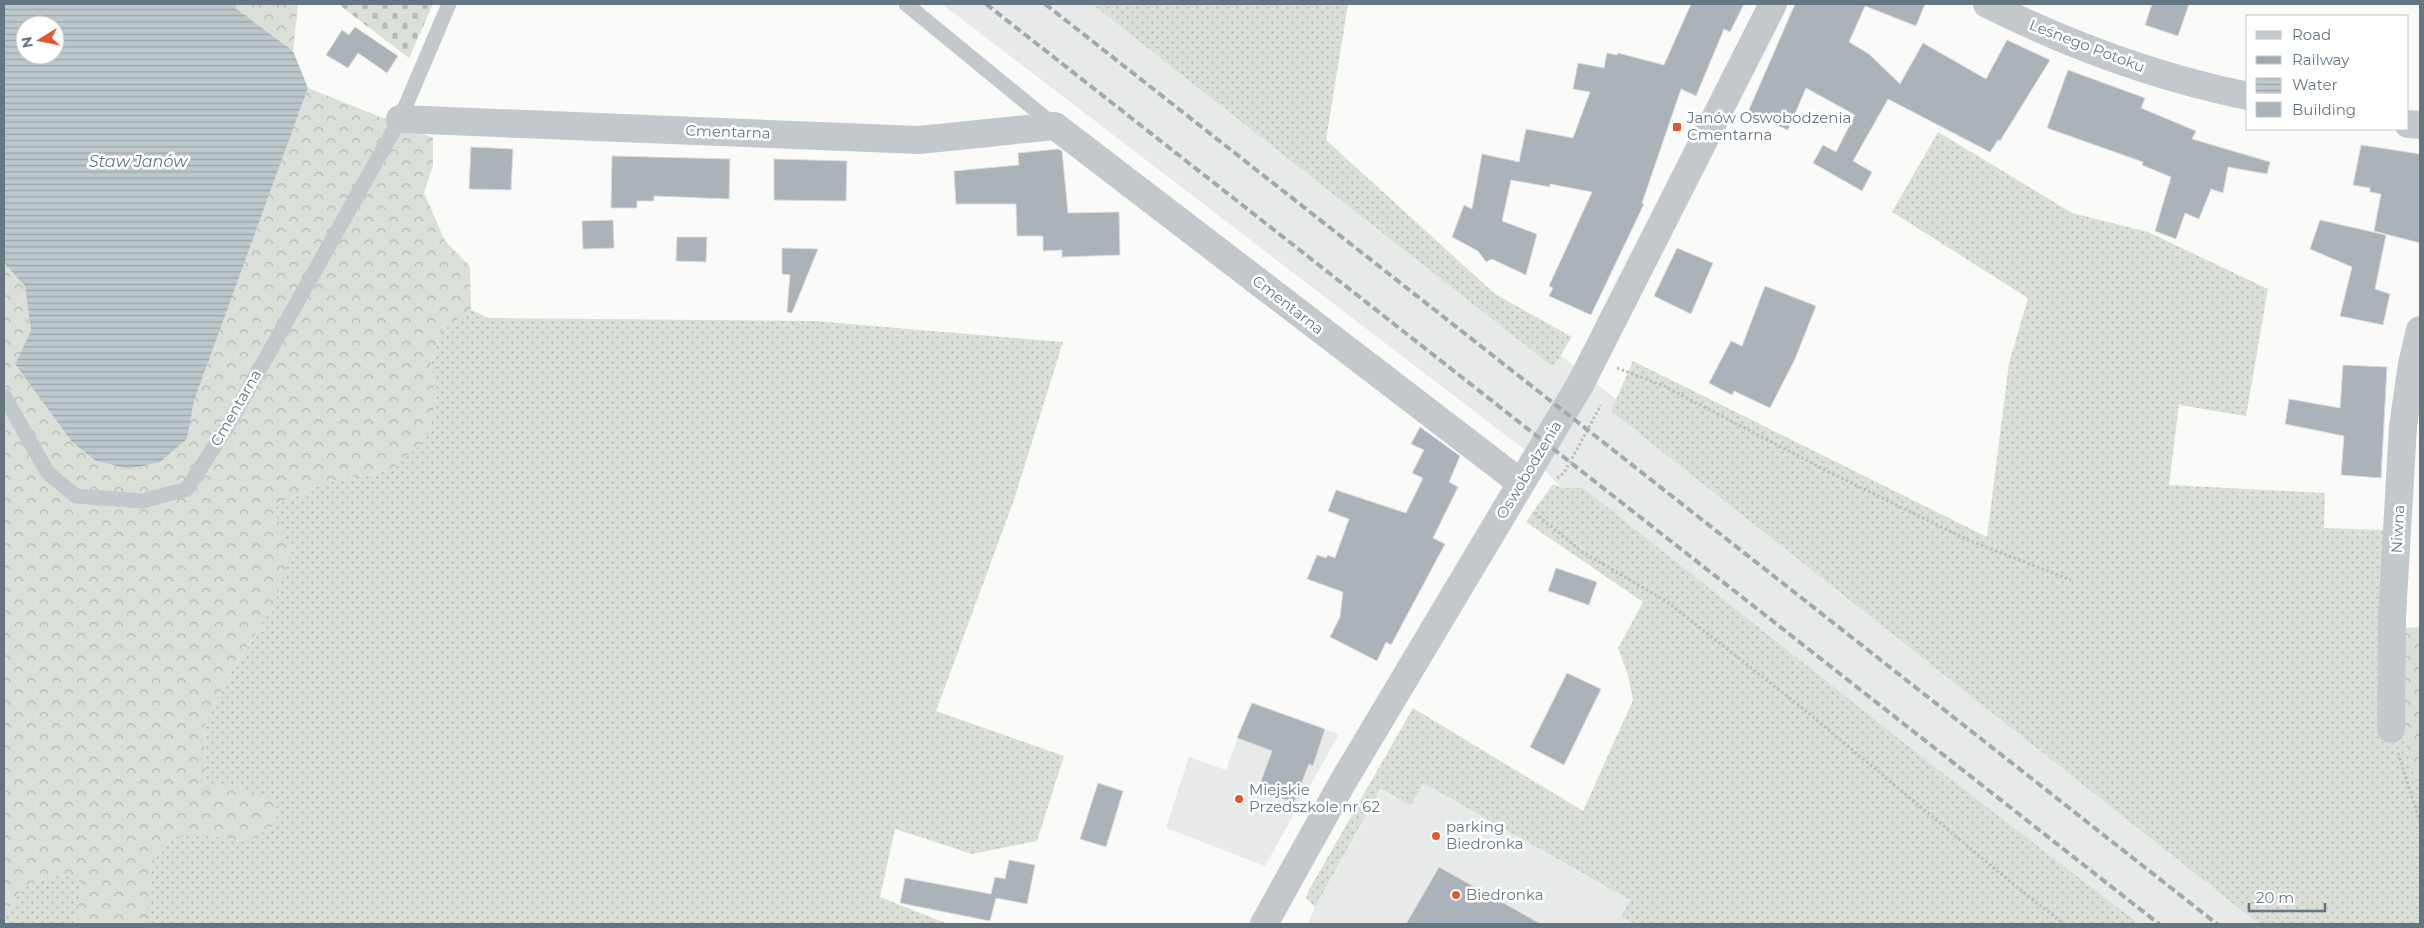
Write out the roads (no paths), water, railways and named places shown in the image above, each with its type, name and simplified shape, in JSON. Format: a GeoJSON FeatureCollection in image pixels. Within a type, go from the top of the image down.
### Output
{"type":"FeatureCollection","features":[{"type":"Feature","properties":{"kind":"street","name":"Oswobodzenia"},"geometry":{"type":"LineString","coordinates":[[1264,924],[1344,780],[1581,383],[1773,4]]}},
{"type":"Feature","properties":{"kind":"street","name":"Leśnego Potoku"},"geometry":{"type":"LineString","coordinates":[[1987,4],[2059,39],[2127,65],[2246,95]]}},
{"type":"Feature","properties":{"kind":"street","name":"Cmentarna"},"geometry":{"type":"LineString","coordinates":[[400,119],[919,140],[1055,126],[1517,489]]}},
{"type":"Feature","properties":{"kind":"street","name":"Niwna"},"geometry":{"type":"LineString","coordinates":[[2391,729],[2392,617],[2403,427],[2412,364],[2420,330]]}},
{"type":"Feature","properties":{"kind":"lane","name":"Cmentarna"},"geometry":{"type":"LineString","coordinates":[[4,396],[48,473],[76,496],[142,501],[187,489],[230,422],[400,119],[449,4]]}},
{"type":"Feature","properties":{"kind":"lane","name":"Cmentarna"},"geometry":{"type":"LineString","coordinates":[[906,4],[1055,126]]}},
{"type":"Feature","properties":{"kind":"water","name":"Staw Janów"},"geometry":{"type":"Polygon","coordinates":[[[4,4],[230,4],[293,51],[308,88],[194,401],[187,439],[160,462],[129,469],[96,461],[72,442],[15,364],[31,331],[25,286],[4,263],[4,4]]]}},
{"type":"Feature","properties":{"kind":"railway"},"geometry":{"type":"LineString","coordinates":[[986,4],[2159,924]]}},
{"type":"Feature","properties":{"kind":"railway"},"geometry":{"type":"LineString","coordinates":[[1045,4],[2217,924]]}},
{"type":"Feature","properties":{"kind":"place","name":"Janów Oswobodzenia Cmentarna"},"geometry":{"type":"Point","coordinates":[1677,127]}},
{"type":"Feature","properties":{"kind":"place","name":"Miejskie Przedszkole nr 62"},"geometry":{"type":"Point","coordinates":[1239,799]}},
{"type":"Feature","properties":{"kind":"place","name":"parking Biedronka"},"geometry":{"type":"Point","coordinates":[1436,836]}},
{"type":"Feature","properties":{"kind":"place","name":"Biedronka"},"geometry":{"type":"Point","coordinates":[1456,895]}}]}
